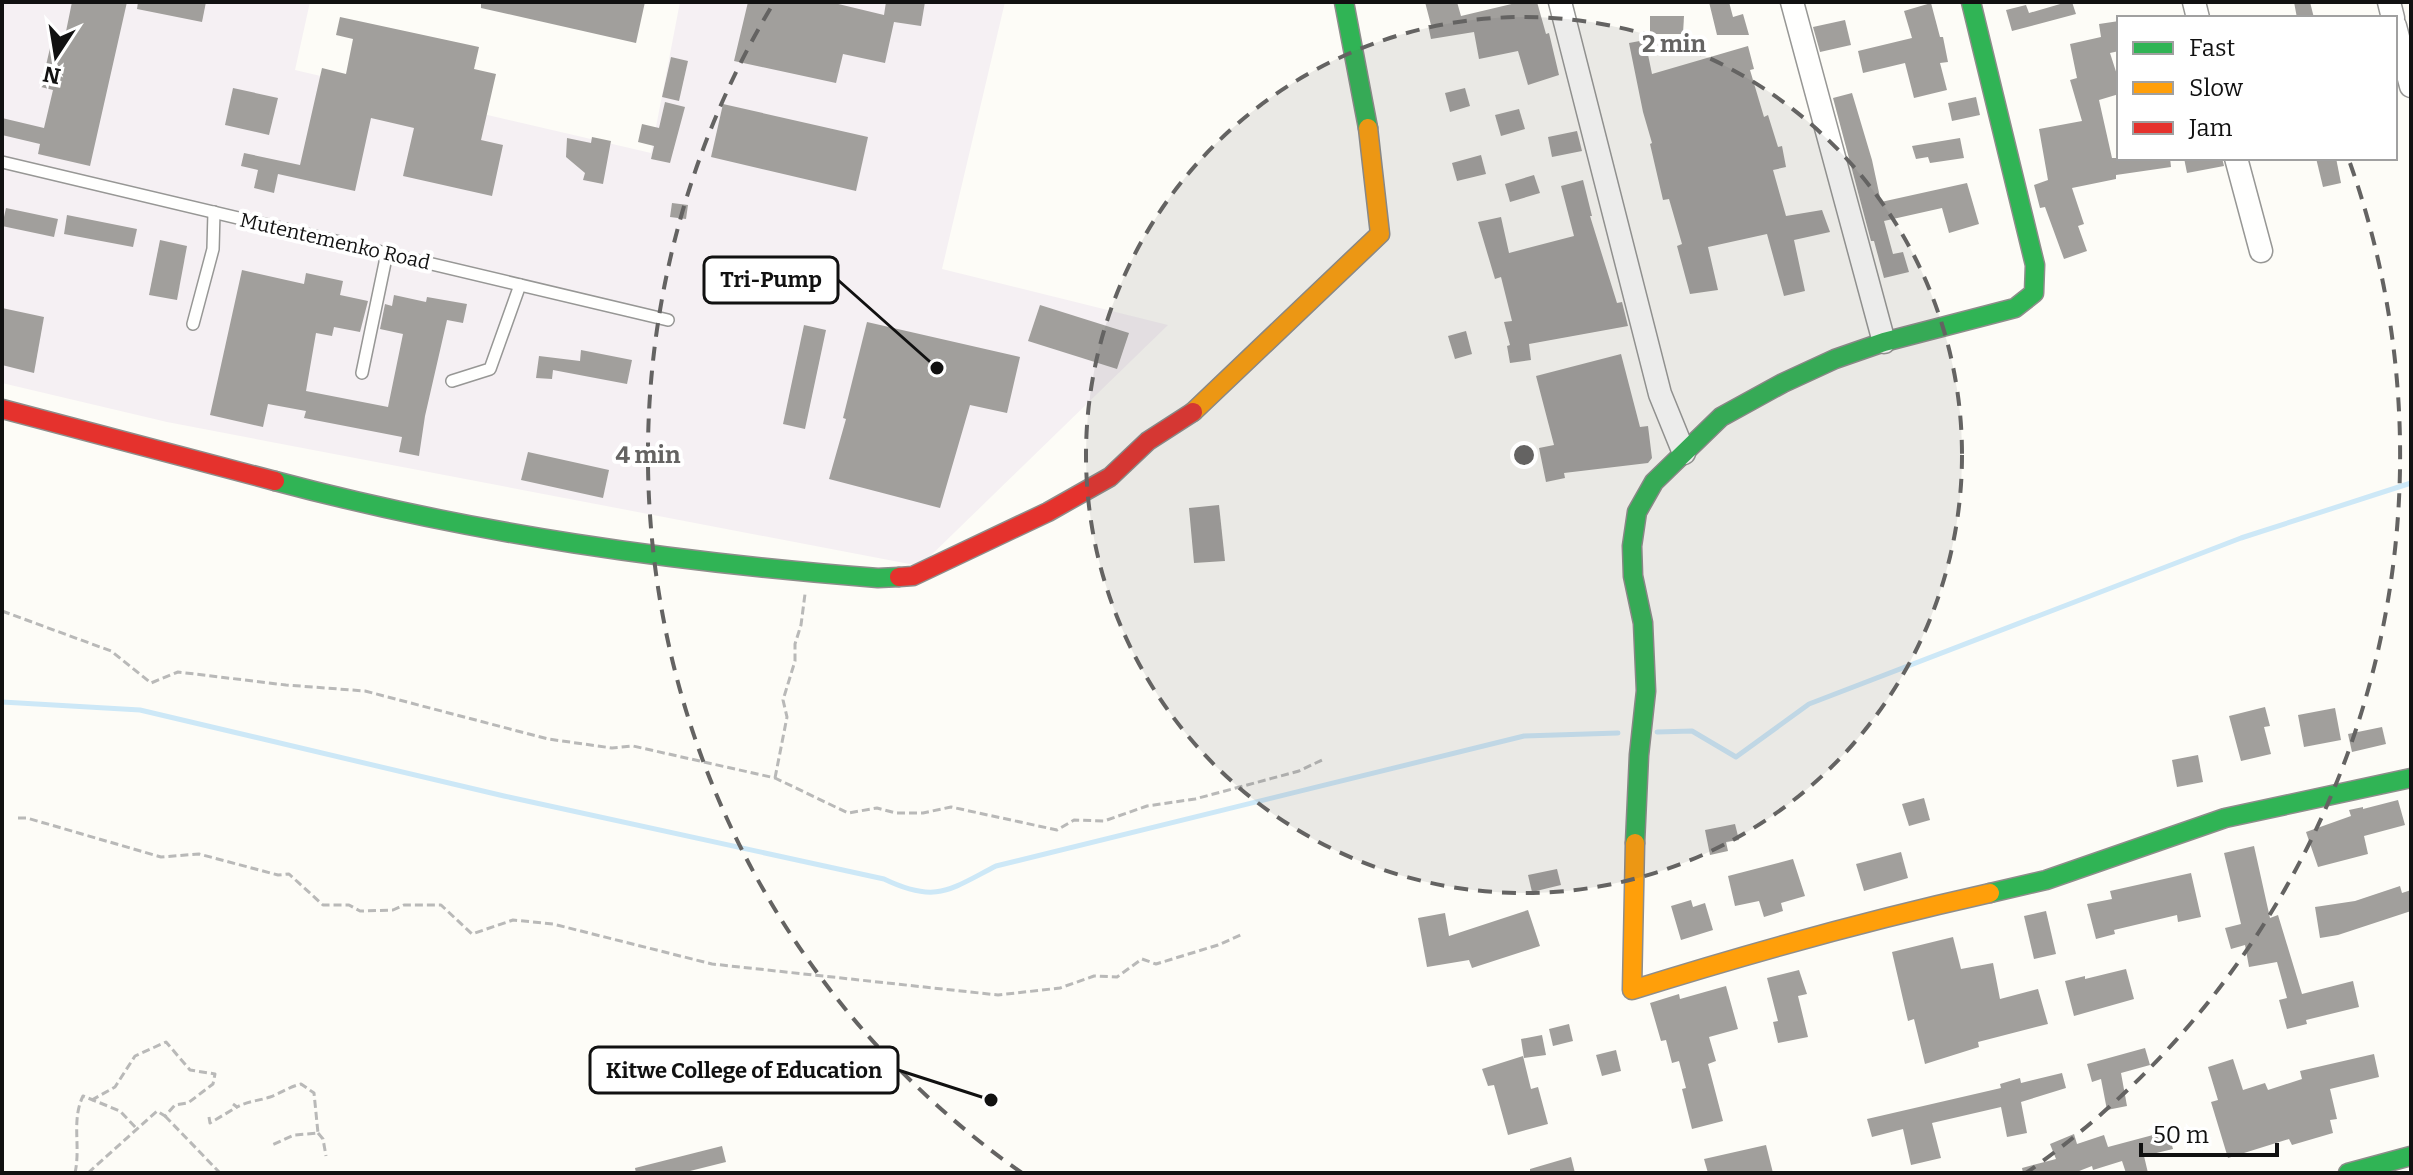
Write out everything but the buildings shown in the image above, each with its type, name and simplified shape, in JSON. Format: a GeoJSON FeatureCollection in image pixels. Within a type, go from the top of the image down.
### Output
{"type":"FeatureCollection","features":[{"type":"Feature","properties":{"kind":"street"},"geometry":{"type":"LineString","coordinates":[[2,409],[320,493],[480,528],[641,555],[813,574],[878,578],[913,576],[1048,512],[1110,477],[1148,441],[1196,410],[1380,234],[1370,138],[1344,2]]}},
{"type":"Feature","properties":{"kind":"street"},"geometry":{"type":"LineString","coordinates":[[1560,2],[1660,394],[1684,453]]}},
{"type":"Feature","properties":{"kind":"street"},"geometry":{"type":"LineString","coordinates":[[1792,2],[1884,342]]}},
{"type":"Feature","properties":{"kind":"street"},"geometry":{"type":"LineString","coordinates":[[1971,2],[2035,265],[2034,293],[2015,308],[1884,342],[1835,359],[1783,383],[1721,417],[1654,482],[1648,492],[1637,512],[1632,546],[1633,576],[1643,623],[1646,691],[1635,832],[1632,990],[1733,958],[1881,918],[2046,880],[2225,818],[2411,778]]}},
{"type":"Feature","properties":{"kind":"street"},"geometry":{"type":"LineString","coordinates":[[2397,34],[2411,86]]}},
{"type":"Feature","properties":{"kind":"street"},"geometry":{"type":"LineString","coordinates":[[2237,160],[2261,251]]}},
{"type":"Feature","properties":{"kind":"street"},"geometry":{"type":"LineString","coordinates":[[2348,1173],[2411,1156]]}},
{"type":"Feature","properties":{"kind":"lane","name":"Mutentemenko Road"},"geometry":{"type":"LineString","coordinates":[[2,162],[668,320]]}},
{"type":"Feature","properties":{"kind":"lane"},"geometry":{"type":"LineString","coordinates":[[193,324],[213,249],[214,212]]}},
{"type":"Feature","properties":{"kind":"lane"},"geometry":{"type":"LineString","coordinates":[[362,373],[387,253]]}},
{"type":"Feature","properties":{"kind":"lane"},"geometry":{"type":"LineString","coordinates":[[452,381],[490,369],[520,285]]}},
{"type":"Feature","properties":{"kind":"path"},"geometry":{"type":"LineString","coordinates":[[775,778],[787,717],[783,700],[795,661],[795,644],[804,598],[813,574]]}},
{"type":"Feature","properties":{"kind":"path"},"geometry":{"type":"LineString","coordinates":[[2,611],[111,651],[151,683],[178,672],[365,691],[548,739],[612,748],[633,746],[775,778],[848,813],[877,808],[896,813],[923,813],[951,807],[1057,830],[1074,820],[1104,821],[1147,806],[1195,799],[1299,771],[1322,760]]}},
{"type":"Feature","properties":{"kind":"path"},"geometry":{"type":"LineString","coordinates":[[18,818],[161,857],[199,854],[278,875],[289,874],[323,905],[349,905],[360,911],[393,910],[404,905],[441,905],[472,934],[513,920],[553,924],[712,964],[944,991],[998,995],[1060,988],[1094,976],[1117,977],[1142,959],[1156,964],[1243,934]]}},
{"type":"Feature","properties":{"kind":"path"},"geometry":{"type":"LineString","coordinates":[[90,1101],[115,1087],[135,1056],[166,1042],[190,1070],[215,1074],[213,1084],[188,1103],[175,1105],[165,1116]]}},
{"type":"Feature","properties":{"kind":"path"},"geometry":{"type":"LineString","coordinates":[[209,1117],[210,1123],[217,1121],[235,1106],[271,1097],[285,1088],[301,1084],[314,1093],[318,1133],[323,1139],[326,1156]]}},
{"type":"Feature","properties":{"kind":"path"},"geometry":{"type":"LineString","coordinates":[[75,1173],[80,1142],[76,1128],[83,1096],[120,1111],[137,1129]]}},
{"type":"Feature","properties":{"kind":"path"},"geometry":{"type":"LineString","coordinates":[[88,1173],[157,1111],[220,1173]]}},
{"type":"Feature","properties":{"kind":"path"},"geometry":{"type":"LineString","coordinates":[[272,1145],[294,1135],[318,1133]]}},
{"type":"Feature","properties":{"kind":"shaded area"},"geometry":{"type":"Polygon","coordinates":[[[2,2],[310,2],[295,70],[651,153],[680,2],[1005,2],[942,269],[1168,325],[920,566],[167,422],[2,383],[2,2]]]}},
{"type":"Feature","properties":{"kind":"waterway"},"geometry":{"type":"LineString","coordinates":[[1657,732],[1692,731],[1736,757],[1809,704],[2241,538],[2411,483]]}},
{"type":"Feature","properties":{"kind":"waterway"},"geometry":{"type":"LineString","coordinates":[[2,702],[140,710],[930,892],[954,887],[996,866],[1524,736],[1618,733]]}},
{"type":"Feature","properties":{"kind":"traffic: fast"},"geometry":{"type":"LineString","coordinates":[[1344,2],[1368,128]]}},
{"type":"Feature","properties":{"kind":"traffic: fast"},"geometry":{"type":"LineString","coordinates":[[1635,843],[1646,691],[1643,623],[1633,576],[1632,546],[1637,512],[1654,482],[1721,417],[1783,383],[1835,359],[1884,342],[2015,308],[2034,293],[2035,265],[1971,2]]}},
{"type":"Feature","properties":{"kind":"traffic: fast"},"geometry":{"type":"LineString","coordinates":[[275,481],[424,516],[574,543],[725,564],[878,578],[899,577]]}},
{"type":"Feature","properties":{"kind":"traffic: fast"},"geometry":{"type":"LineString","coordinates":[[1990,893],[2046,880],[2225,818],[2411,778]]}},
{"type":"Feature","properties":{"kind":"traffic: fast"},"geometry":{"type":"LineString","coordinates":[[2348,1173],[2411,1156]]}},
{"type":"Feature","properties":{"kind":"traffic: slow"},"geometry":{"type":"LineString","coordinates":[[1193,412],[1380,234],[1368,128]]}},
{"type":"Feature","properties":{"kind":"traffic: slow"},"geometry":{"type":"LineString","coordinates":[[1635,843],[1632,990],[1810,938],[1990,893]]}},
{"type":"Feature","properties":{"kind":"traffic: jam"},"geometry":{"type":"LineString","coordinates":[[2,409],[275,481]]}},
{"type":"Feature","properties":{"kind":"traffic: jam"},"geometry":{"type":"LineString","coordinates":[[899,577],[913,576],[1048,512],[1110,477],[1148,441],[1193,412]]}},
{"type":"Feature","properties":{"kind":"place","name":"Tri-Pump"},"geometry":{"type":"Point","coordinates":[937,368]}},
{"type":"Feature","properties":{"kind":"place","name":"Kitwe College of Education"},"geometry":{"type":"Point","coordinates":[991,1100]}}]}
